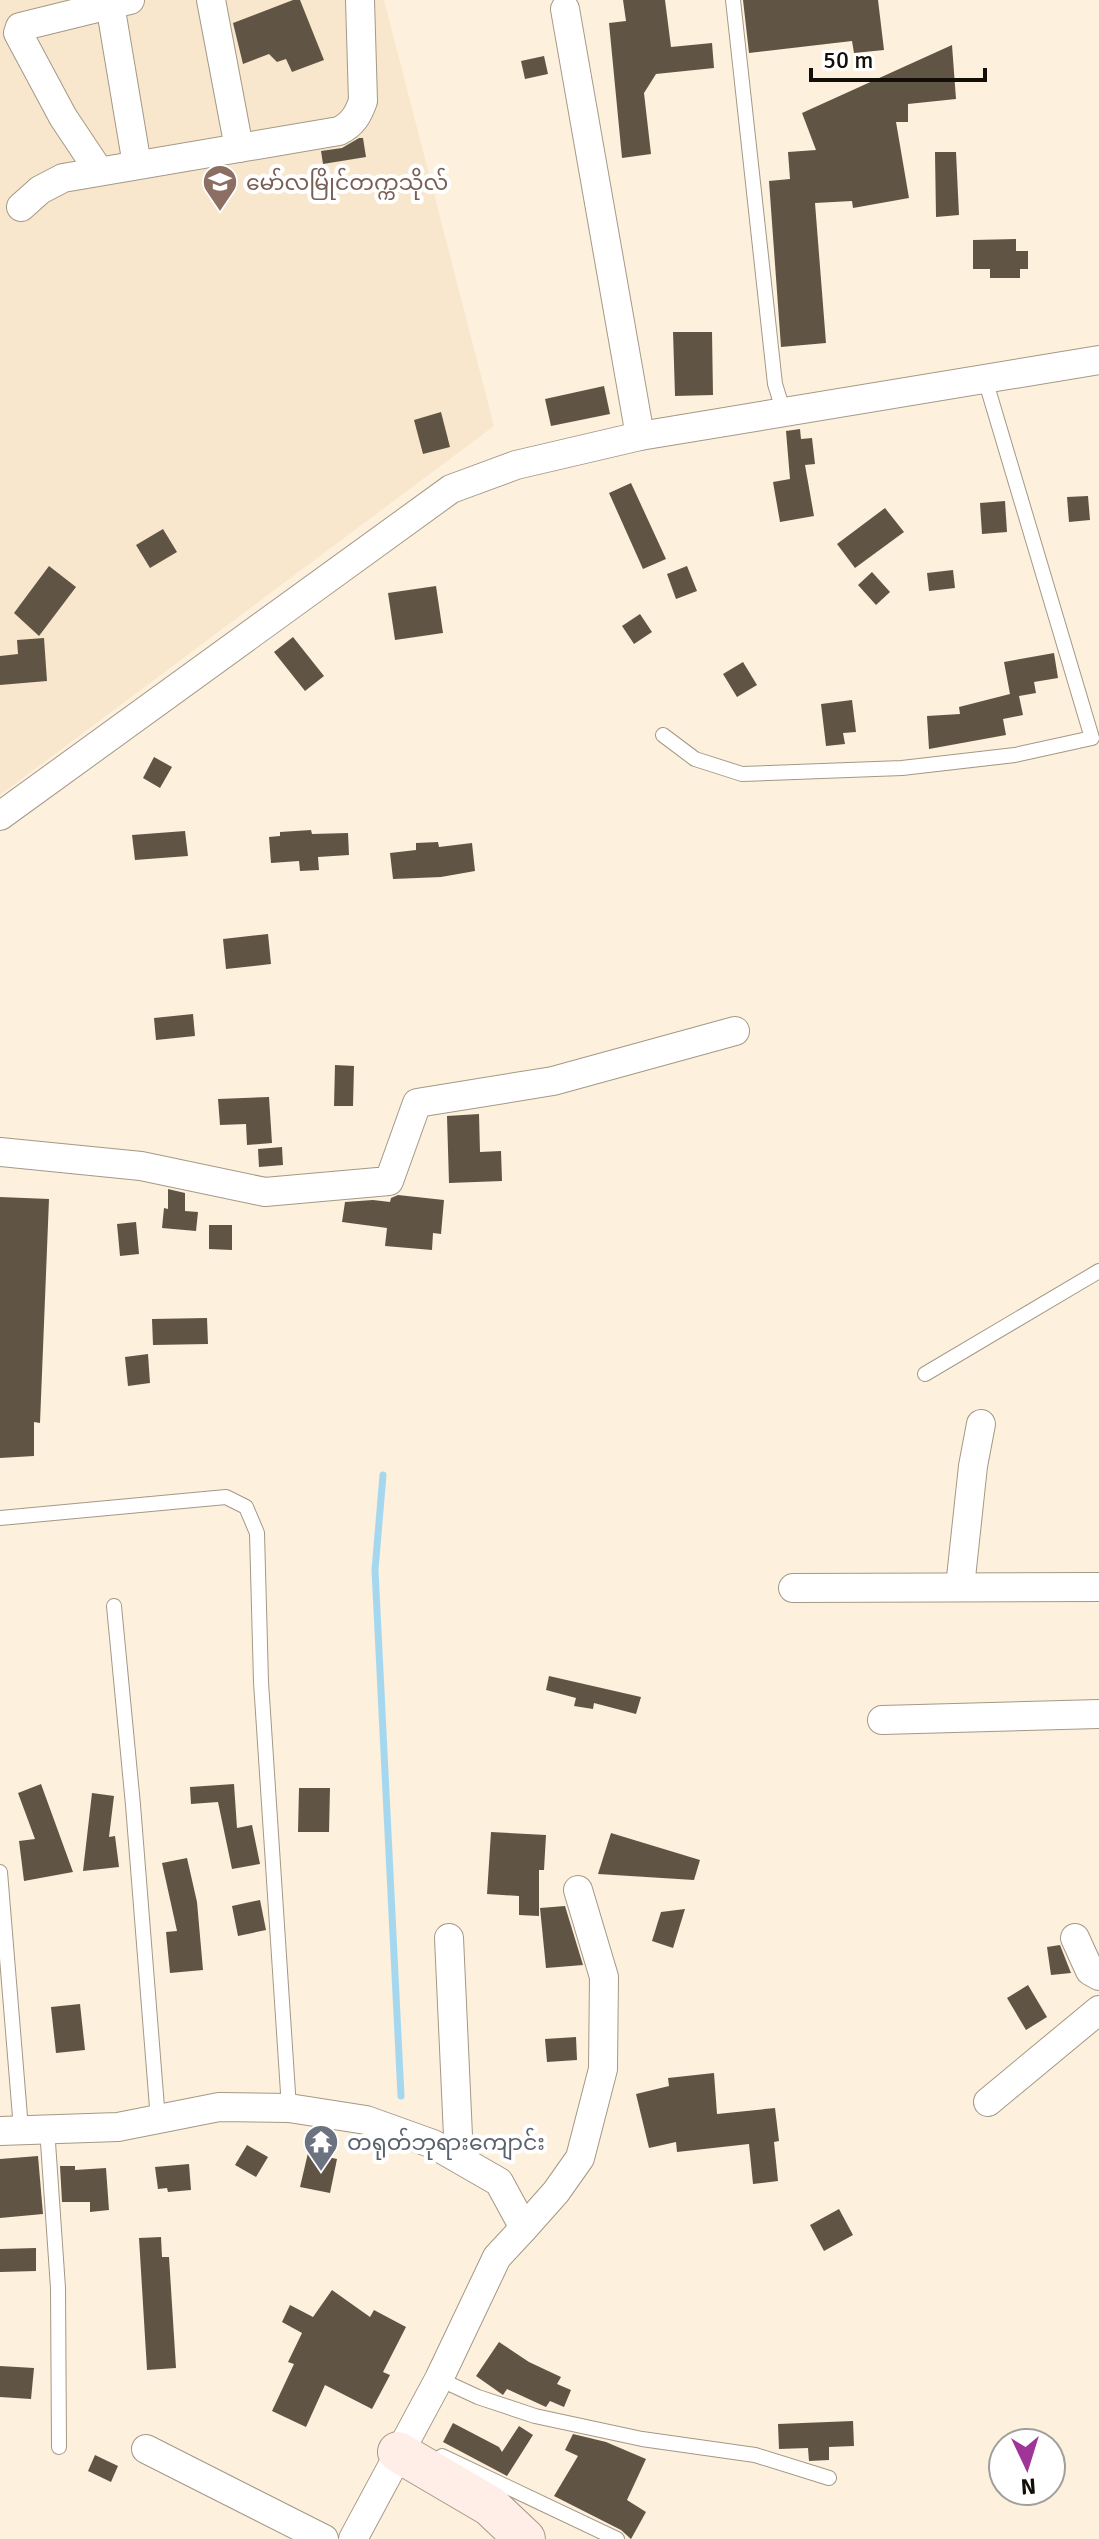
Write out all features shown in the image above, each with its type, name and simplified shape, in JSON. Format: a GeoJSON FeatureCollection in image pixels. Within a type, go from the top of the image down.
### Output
{"type":"FeatureCollection","features":[{"type":"Feature","properties":{"kind":"street"},"geometry":{"type":"LineString","coordinates":[[211,0],[239,148]]}},
{"type":"Feature","properties":{"kind":"street"},"geometry":{"type":"LineString","coordinates":[[21,207],[40,190],[63,178],[339,131],[350,125],[363,101],[360,0]]}},
{"type":"Feature","properties":{"kind":"street"},"geometry":{"type":"LineString","coordinates":[[99,171],[63,117],[18,33],[20,27],[120,2],[137,165]]}},
{"type":"Feature","properties":{"kind":"street"},"geometry":{"type":"LineString","coordinates":[[565,9],[640,436]]}},
{"type":"Feature","properties":{"kind":"street"},"geometry":{"type":"LineString","coordinates":[[0,816],[451,489],[516,465],[640,436],[1099,360]]}},
{"type":"Feature","properties":{"kind":"street"},"geometry":{"type":"LineString","coordinates":[[0,1152],[141,1166],[265,1192],[389,1181],[417,1103],[553,1081],[735,1031]]}},
{"type":"Feature","properties":{"kind":"street"},"geometry":{"type":"LineString","coordinates":[[960,1587],[973,1466],[981,1424]]}},
{"type":"Feature","properties":{"kind":"street"},"geometry":{"type":"LineString","coordinates":[[793,1588],[1099,1587]]}},
{"type":"Feature","properties":{"kind":"street"},"geometry":{"type":"LineString","coordinates":[[882,1720],[1099,1714]]}},
{"type":"Feature","properties":{"kind":"street"},"geometry":{"type":"LineString","coordinates":[[353,2539],[413,2445],[439,2379],[497,2257],[556,2192],[580,2158],[603,2069],[604,1977],[578,1890]]}},
{"type":"Feature","properties":{"kind":"street"},"geometry":{"type":"LineString","coordinates":[[449,1938],[459,2158]]}},
{"type":"Feature","properties":{"kind":"street"},"geometry":{"type":"LineString","coordinates":[[1075,1938],[1090,1971],[1099,1976]]}},
{"type":"Feature","properties":{"kind":"street"},"geometry":{"type":"LineString","coordinates":[[988,2102],[1099,2010]]}},
{"type":"Feature","properties":{"kind":"street"},"geometry":{"type":"LineString","coordinates":[[23,2129],[118,2127],[219,2107],[289,2108],[366,2120],[433,2144],[499,2182],[524,2228]]}},
{"type":"Feature","properties":{"kind":"street"},"geometry":{"type":"LineString","coordinates":[[413,2445],[490,2506],[525,2539]]}},
{"type":"Feature","properties":{"kind":"street"},"geometry":{"type":"LineString","coordinates":[[146,2449],[324,2539]]}},
{"type":"Feature","properties":{"kind":"lane"},"geometry":{"type":"LineString","coordinates":[[733,0],[775,384],[784,413]]}},
{"type":"Feature","properties":{"kind":"lane"},"geometry":{"type":"LineString","coordinates":[[663,735],[695,759],[742,774],[902,768],[1015,755],[1092,738],[985,379]]}},
{"type":"Feature","properties":{"kind":"lane"},"geometry":{"type":"LineString","coordinates":[[925,1374],[1099,1271]]}},
{"type":"Feature","properties":{"kind":"lane"},"geometry":{"type":"LineString","coordinates":[[0,1518],[226,1497],[246,1507],[257,1533],[261,1682],[289,2108]]}},
{"type":"Feature","properties":{"kind":"lane"},"geometry":{"type":"LineString","coordinates":[[114,1606],[158,2120]]}},
{"type":"Feature","properties":{"kind":"lane"},"geometry":{"type":"LineString","coordinates":[[0,1872],[23,2129],[58,2288],[59,2447]]}},
{"type":"Feature","properties":{"kind":"lane"},"geometry":{"type":"LineString","coordinates":[[439,2379],[478,2397],[535,2416],[576,2422],[642,2439],[755,2455],[829,2478]]}},
{"type":"Feature","properties":{"kind":"lane"},"geometry":{"type":"LineString","coordinates":[[413,2445],[617,2539]]}},
{"type":"Feature","properties":{"kind":"shaded area","name":"မော်လမြိုင်တက္ကသိုလ်"},"geometry":{"type":"Polygon","coordinates":[[[0,0],[384,0],[494,426],[0,795],[0,0]]]}},
{"type":"Feature","properties":{"kind":"building"},"geometry":{"type":"Polygon","coordinates":[[[300,0],[324,60],[292,72],[286,59],[277,62],[269,54],[243,64],[233,23],[300,0]]]}},
{"type":"Feature","properties":{"kind":"building"},"geometry":{"type":"Polygon","coordinates":[[[623,0],[665,0],[671,47],[712,43],[714,68],[656,74],[644,93],[651,154],[622,158],[609,23],[626,21],[623,0]]]}},
{"type":"Feature","properties":{"kind":"building"},"geometry":{"type":"Polygon","coordinates":[[[743,0],[878,0],[884,50],[854,53],[852,41],[749,53],[743,0]]]}},
{"type":"Feature","properties":{"kind":"building"},"geometry":{"type":"Polygon","coordinates":[[[952,45],[956,99],[908,104],[908,122],[896,122],[909,198],[853,208],[852,201],[815,203],[826,343],[781,347],[769,181],[790,179],[788,152],[816,150],[802,113],[952,45]]]}},
{"type":"Feature","properties":{"kind":"building"},"geometry":{"type":"Polygon","coordinates":[[[544,56],[548,74],[525,79],[521,61],[544,56]]]}},
{"type":"Feature","properties":{"kind":"building"},"geometry":{"type":"Polygon","coordinates":[[[363,138],[366,157],[323,164],[321,151],[342,148],[363,138]]]}},
{"type":"Feature","properties":{"kind":"building"},"geometry":{"type":"Polygon","coordinates":[[[935,152],[956,152],[959,215],[936,217],[935,152]]]}},
{"type":"Feature","properties":{"kind":"building"},"geometry":{"type":"Polygon","coordinates":[[[1016,239],[1016,251],[1028,251],[1028,269],[1020,269],[1020,278],[990,278],[990,269],[973,269],[973,240],[1016,239]]]}},
{"type":"Feature","properties":{"kind":"building"},"geometry":{"type":"Polygon","coordinates":[[[673,332],[712,332],[713,395],[675,396],[673,332]]]}},
{"type":"Feature","properties":{"kind":"building"},"geometry":{"type":"Polygon","coordinates":[[[604,386],[610,414],[551,426],[545,399],[604,386]]]}},
{"type":"Feature","properties":{"kind":"building"},"geometry":{"type":"Polygon","coordinates":[[[441,412],[450,447],[423,454],[414,420],[441,412]]]}},
{"type":"Feature","properties":{"kind":"building"},"geometry":{"type":"Polygon","coordinates":[[[800,429],[801,439],[812,438],[815,464],[805,465],[814,516],[780,522],[773,482],[790,479],[786,431],[800,429]]]}},
{"type":"Feature","properties":{"kind":"building"},"geometry":{"type":"Polygon","coordinates":[[[631,483],[666,559],[643,569],[609,493],[631,483]]]}},
{"type":"Feature","properties":{"kind":"building"},"geometry":{"type":"Polygon","coordinates":[[[1088,496],[1090,520],[1069,522],[1067,497],[1088,496]]]}},
{"type":"Feature","properties":{"kind":"building"},"geometry":{"type":"Polygon","coordinates":[[[1005,501],[1007,532],[982,534],[980,503],[1005,501]]]}},
{"type":"Feature","properties":{"kind":"building"},"geometry":{"type":"Polygon","coordinates":[[[885,508],[904,532],[855,568],[837,544],[885,508]]]}},
{"type":"Feature","properties":{"kind":"building"},"geometry":{"type":"Polygon","coordinates":[[[163,529],[177,552],[150,568],[136,545],[163,529]]]}},
{"type":"Feature","properties":{"kind":"building"},"geometry":{"type":"Polygon","coordinates":[[[49,566],[76,587],[39,636],[14,613],[49,566]]]}},
{"type":"Feature","properties":{"kind":"building"},"geometry":{"type":"Polygon","coordinates":[[[687,566],[697,591],[676,599],[667,574],[687,566]]]}},
{"type":"Feature","properties":{"kind":"building"},"geometry":{"type":"Polygon","coordinates":[[[953,570],[955,588],[929,591],[927,573],[953,570]]]}},
{"type":"Feature","properties":{"kind":"building"},"geometry":{"type":"Polygon","coordinates":[[[872,572],[890,592],[876,605],[858,585],[872,572]]]}},
{"type":"Feature","properties":{"kind":"building"},"geometry":{"type":"Polygon","coordinates":[[[436,586],[443,633],[395,640],[388,593],[436,586]]]}},
{"type":"Feature","properties":{"kind":"building"},"geometry":{"type":"Polygon","coordinates":[[[640,614],[652,632],[634,644],[622,626],[640,614]]]}},
{"type":"Feature","properties":{"kind":"building"},"geometry":{"type":"Polygon","coordinates":[[[293,637],[324,676],[305,691],[274,652],[293,637]]]}},
{"type":"Feature","properties":{"kind":"building"},"geometry":{"type":"Polygon","coordinates":[[[44,638],[47,681],[0,685],[0,656],[18,654],[17,640],[44,638]]]}},
{"type":"Feature","properties":{"kind":"building"},"geometry":{"type":"Polygon","coordinates":[[[1054,653],[1058,678],[1034,682],[1036,693],[1019,696],[1023,715],[1003,719],[1006,735],[929,749],[927,716],[960,714],[959,707],[1010,694],[1004,662],[1054,653]]]}},
{"type":"Feature","properties":{"kind":"building"},"geometry":{"type":"Polygon","coordinates":[[[743,662],[757,685],[737,697],[723,674],[743,662]]]}},
{"type":"Feature","properties":{"kind":"building"},"geometry":{"type":"Polygon","coordinates":[[[852,700],[856,732],[843,733],[845,744],[826,746],[821,704],[852,700]]]}},
{"type":"Feature","properties":{"kind":"building"},"geometry":{"type":"Polygon","coordinates":[[[154,757],[172,767],[160,788],[143,778],[154,757]]]}},
{"type":"Feature","properties":{"kind":"building"},"geometry":{"type":"Polygon","coordinates":[[[311,830],[312,834],[348,833],[349,855],[318,857],[319,870],[300,871],[299,861],[271,863],[269,837],[280,836],[280,832],[311,830]]]}},
{"type":"Feature","properties":{"kind":"building"},"geometry":{"type":"Polygon","coordinates":[[[185,831],[188,856],[135,860],[132,835],[185,831]]]}},
{"type":"Feature","properties":{"kind":"building"},"geometry":{"type":"Polygon","coordinates":[[[438,842],[439,847],[472,843],[475,871],[441,877],[393,879],[390,853],[416,850],[416,843],[438,842]]]}},
{"type":"Feature","properties":{"kind":"building"},"geometry":{"type":"Polygon","coordinates":[[[268,934],[271,964],[226,969],[223,939],[268,934]]]}},
{"type":"Feature","properties":{"kind":"building"},"geometry":{"type":"Polygon","coordinates":[[[193,1014],[195,1036],[156,1040],[154,1018],[193,1014]]]}},
{"type":"Feature","properties":{"kind":"building"},"geometry":{"type":"Polygon","coordinates":[[[335,1065],[354,1066],[353,1106],[334,1106],[335,1065]]]}},
{"type":"Feature","properties":{"kind":"building"},"geometry":{"type":"Polygon","coordinates":[[[269,1097],[272,1143],[247,1145],[246,1124],[220,1125],[218,1099],[269,1097]]]}},
{"type":"Feature","properties":{"kind":"building"},"geometry":{"type":"Polygon","coordinates":[[[479,1114],[480,1152],[501,1151],[502,1181],[449,1183],[447,1116],[479,1114]]]}},
{"type":"Feature","properties":{"kind":"building"},"geometry":{"type":"Polygon","coordinates":[[[282,1147],[283,1165],[259,1167],[258,1149],[282,1147]]]}},
{"type":"Feature","properties":{"kind":"building"},"geometry":{"type":"Polygon","coordinates":[[[168,1189],[185,1193],[185,1211],[198,1212],[196,1231],[162,1228],[164,1208],[168,1209],[168,1189]]]}},
{"type":"Feature","properties":{"kind":"building"},"geometry":{"type":"Polygon","coordinates":[[[398,1195],[444,1200],[441,1234],[433,1233],[432,1250],[385,1246],[387,1228],[342,1222],[345,1202],[390,1202],[398,1195]]]}},
{"type":"Feature","properties":{"kind":"building"},"geometry":{"type":"Polygon","coordinates":[[[0,1197],[49,1199],[40,1423],[34,1422],[34,1456],[0,1458],[0,1197]]]}},
{"type":"Feature","properties":{"kind":"building"},"geometry":{"type":"Polygon","coordinates":[[[136,1222],[139,1254],[120,1256],[117,1224],[136,1222]]]}},
{"type":"Feature","properties":{"kind":"building"},"geometry":{"type":"Polygon","coordinates":[[[209,1225],[232,1225],[232,1250],[209,1249],[209,1225]]]}},
{"type":"Feature","properties":{"kind":"building"},"geometry":{"type":"Polygon","coordinates":[[[207,1318],[208,1344],[153,1345],[152,1319],[207,1318]]]}},
{"type":"Feature","properties":{"kind":"building"},"geometry":{"type":"Polygon","coordinates":[[[148,1354],[150,1383],[128,1386],[125,1357],[148,1354]]]}},
{"type":"Feature","properties":{"kind":"building"},"geometry":{"type":"Polygon","coordinates":[[[549,1676],[641,1697],[636,1714],[594,1703],[593,1709],[574,1706],[576,1698],[546,1690],[549,1676]]]}},
{"type":"Feature","properties":{"kind":"building"},"geometry":{"type":"Polygon","coordinates":[[[41,1784],[73,1872],[24,1881],[19,1841],[35,1839],[18,1793],[41,1784]]]}},
{"type":"Feature","properties":{"kind":"building"},"geometry":{"type":"Polygon","coordinates":[[[234,1784],[237,1828],[252,1825],[260,1864],[232,1869],[218,1802],[191,1804],[190,1787],[234,1784]]]}},
{"type":"Feature","properties":{"kind":"building"},"geometry":{"type":"Polygon","coordinates":[[[299,1788],[330,1788],[329,1832],[298,1832],[299,1788]]]}},
{"type":"Feature","properties":{"kind":"building"},"geometry":{"type":"Polygon","coordinates":[[[92,1793],[114,1796],[109,1837],[115,1836],[119,1867],[83,1871],[92,1793]]]}},
{"type":"Feature","properties":{"kind":"building"},"geometry":{"type":"Polygon","coordinates":[[[491,1832],[546,1835],[544,1870],[539,1870],[539,1916],[519,1915],[519,1896],[487,1894],[491,1832]]]}},
{"type":"Feature","properties":{"kind":"building"},"geometry":{"type":"Polygon","coordinates":[[[611,1833],[700,1860],[694,1880],[598,1874],[611,1833]]]}},
{"type":"Feature","properties":{"kind":"building"},"geometry":{"type":"Polygon","coordinates":[[[187,1858],[197,1902],[203,1970],[170,1973],[166,1932],[177,1931],[162,1863],[187,1858]]]}},
{"type":"Feature","properties":{"kind":"building"},"geometry":{"type":"Polygon","coordinates":[[[260,1900],[266,1930],[238,1936],[232,1906],[260,1900]]]}},
{"type":"Feature","properties":{"kind":"building"},"geometry":{"type":"Polygon","coordinates":[[[565,1906],[583,1965],[546,1968],[540,1908],[565,1906]]]}},
{"type":"Feature","properties":{"kind":"building"},"geometry":{"type":"Polygon","coordinates":[[[685,1909],[673,1948],[652,1941],[661,1912],[685,1909]]]}},
{"type":"Feature","properties":{"kind":"building"},"geometry":{"type":"Polygon","coordinates":[[[1060,1945],[1071,1973],[1051,1975],[1047,1947],[1060,1945]]]}},
{"type":"Feature","properties":{"kind":"building"},"geometry":{"type":"Polygon","coordinates":[[[1028,1985],[1047,2017],[1026,2030],[1007,1998],[1028,1985]]]}},
{"type":"Feature","properties":{"kind":"building"},"geometry":{"type":"Polygon","coordinates":[[[80,2004],[85,2050],[56,2053],[51,2007],[80,2004]]]}},
{"type":"Feature","properties":{"kind":"building"},"geometry":{"type":"Polygon","coordinates":[[[576,2037],[577,2060],[547,2062],[545,2039],[576,2037]]]}},
{"type":"Feature","properties":{"kind":"building"},"geometry":{"type":"Polygon","coordinates":[[[714,2073],[717,2114],[775,2108],[779,2141],[774,2142],[778,2181],[753,2184],[749,2144],[677,2152],[676,2142],[649,2148],[636,2094],[669,2086],[668,2078],[714,2073]]]}},
{"type":"Feature","properties":{"kind":"building"},"geometry":{"type":"Polygon","coordinates":[[[247,2145],[268,2157],[256,2177],[235,2165],[247,2145]]]}},
{"type":"Feature","properties":{"kind":"building"},"geometry":{"type":"Polygon","coordinates":[[[308,2153],[337,2159],[330,2193],[300,2187],[308,2153]]]}},
{"type":"Feature","properties":{"kind":"building"},"geometry":{"type":"Polygon","coordinates":[[[38,2156],[43,2214],[0,2218],[0,2159],[38,2156]]]}},
{"type":"Feature","properties":{"kind":"building"},"geometry":{"type":"Polygon","coordinates":[[[189,2164],[191,2190],[168,2192],[167,2188],[158,2189],[155,2167],[189,2164]]]}},
{"type":"Feature","properties":{"kind":"building"},"geometry":{"type":"Polygon","coordinates":[[[60,2166],[75,2166],[75,2170],[106,2168],[109,2210],[90,2212],[90,2202],[62,2202],[60,2166]]]}},
{"type":"Feature","properties":{"kind":"building"},"geometry":{"type":"Polygon","coordinates":[[[839,2209],[853,2235],[824,2251],[810,2225],[839,2209]]]}},
{"type":"Feature","properties":{"kind":"building"},"geometry":{"type":"Polygon","coordinates":[[[161,2237],[162,2257],[169,2257],[176,2368],[147,2370],[139,2238],[161,2237]]]}},
{"type":"Feature","properties":{"kind":"building"},"geometry":{"type":"Polygon","coordinates":[[[36,2248],[36,2271],[0,2272],[0,2249],[36,2248]]]}},
{"type":"Feature","properties":{"kind":"building"},"geometry":{"type":"Polygon","coordinates":[[[332,2290],[370,2317],[374,2310],[406,2327],[383,2372],[390,2375],[372,2409],[325,2385],[306,2427],[272,2411],[294,2364],[288,2362],[302,2333],[282,2322],[290,2305],[313,2317],[332,2290]]]}},
{"type":"Feature","properties":{"kind":"building"},"geometry":{"type":"Polygon","coordinates":[[[499,2342],[529,2362],[561,2377],[557,2384],[571,2390],[564,2407],[550,2401],[546,2407],[507,2389],[503,2395],[476,2376],[499,2342]]]}},
{"type":"Feature","properties":{"kind":"building"},"geometry":{"type":"Polygon","coordinates":[[[0,2366],[34,2368],[31,2399],[0,2397],[0,2366]]]}},
{"type":"Feature","properties":{"kind":"building"},"geometry":{"type":"Polygon","coordinates":[[[853,2421],[854,2446],[829,2447],[829,2460],[809,2461],[808,2448],[779,2449],[778,2424],[853,2421]]]}},
{"type":"Feature","properties":{"kind":"building"},"geometry":{"type":"Polygon","coordinates":[[[453,2423],[499,2447],[502,2452],[519,2426],[533,2435],[507,2476],[443,2442],[453,2423]]]}},
{"type":"Feature","properties":{"kind":"building"},"geometry":{"type":"Polygon","coordinates":[[[573,2434],[606,2442],[646,2459],[627,2500],[646,2512],[631,2539],[621,2530],[554,2496],[578,2456],[565,2450],[573,2434]]]}},
{"type":"Feature","properties":{"kind":"building"},"geometry":{"type":"Polygon","coordinates":[[[95,2455],[118,2466],[111,2482],[88,2471],[95,2455]]]}},
{"type":"Feature","properties":{"kind":"waterway"},"geometry":{"type":"LineString","coordinates":[[383,1475],[375,1570],[401,2096]]}},
{"type":"Feature","properties":{"kind":"place","name":"မော်လမြိုင်တက္ကသိုလ်"},"geometry":{"type":"Point","coordinates":[220,213]}},
{"type":"Feature","properties":{"kind":"place","name":"တရုတ်ဘုရားကျောင်း"},"geometry":{"type":"Point","coordinates":[321,2173]}}]}
